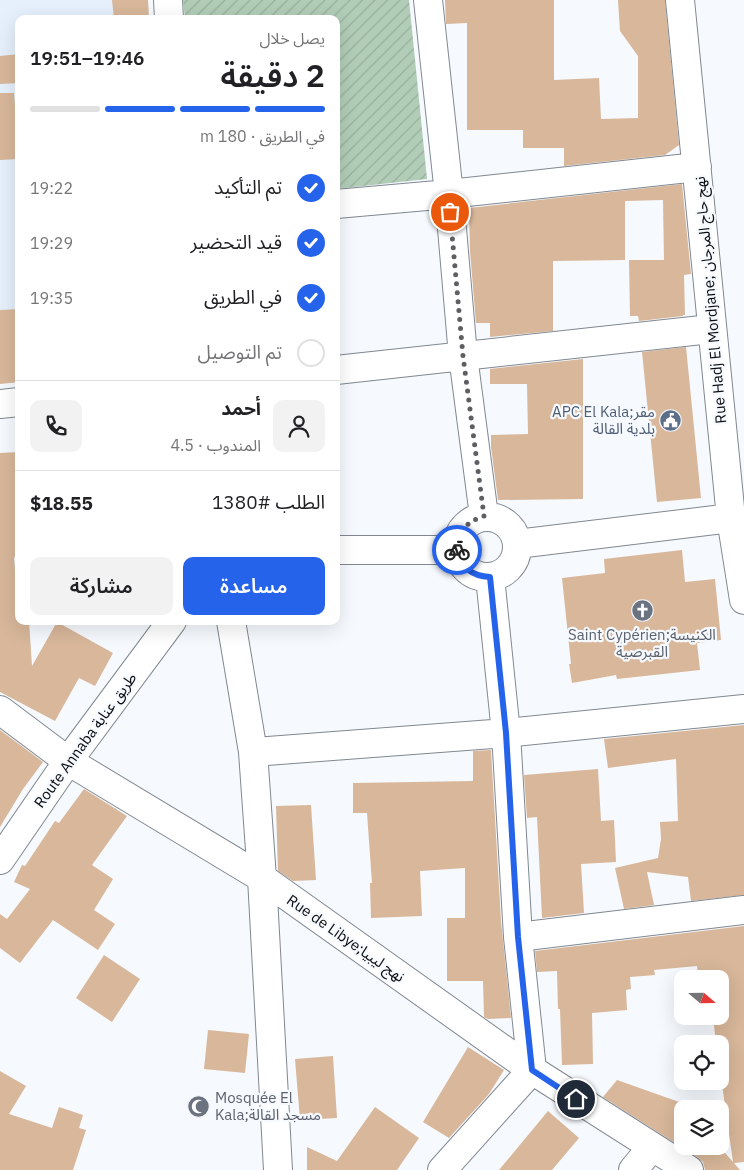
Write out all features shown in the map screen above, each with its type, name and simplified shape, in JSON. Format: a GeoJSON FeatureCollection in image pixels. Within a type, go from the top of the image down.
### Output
{"type":"FeatureCollection","features":[{"type":"Feature","properties":{"kind":"street"},"geometry":{"type":"LineString","coordinates":[[168,0],[169,15]]}},
{"type":"Feature","properties":{"kind":"street"},"geometry":{"type":"LineString","coordinates":[[428,0],[449,194],[463,356],[484,516]]}},
{"type":"Feature","properties":{"kind":"street","name":"Rue Hadj El Mordjane; نهج حاج المرجان"},"geometry":{"type":"LineString","coordinates":[[680,0],[731,518],[744,600]]}},
{"type":"Feature","properties":{"kind":"street"},"geometry":{"type":"LineString","coordinates":[[340,204],[449,194],[697,167]]}},
{"type":"Feature","properties":{"kind":"street"},"geometry":{"type":"LineString","coordinates":[[340,370],[711,329]]}},
{"type":"Feature","properties":{"kind":"street"},"geometry":{"type":"LineString","coordinates":[[0,404],[15,402]]}},
{"type":"Feature","properties":{"kind":"street"},"geometry":{"type":"LineString","coordinates":[[484,516],[494,517],[510,527],[515,534],[517,544],[517,553],[507,570],[499,575],[490,577],[472,574],[459,559],[457,550],[457,541],[466,524],[484,516]]}},
{"type":"Feature","properties":{"kind":"street"},"geometry":{"type":"LineString","coordinates":[[517,544],[731,518]]}},
{"type":"Feature","properties":{"kind":"street"},"geometry":{"type":"LineString","coordinates":[[340,550],[457,550]]}},
{"type":"Feature","properties":{"kind":"street"},"geometry":{"type":"LineString","coordinates":[[442,1170],[532,1070],[518,937],[506,733],[490,577]]}},
{"type":"Feature","properties":{"kind":"street","name":"Route Annaba طريق عنابة"},"geometry":{"type":"LineString","coordinates":[[0,860],[68,761],[169,625]]}},
{"type":"Feature","properties":{"kind":"street"},"geometry":{"type":"LineString","coordinates":[[232,625],[253,752],[262,878],[277,1157],[258,1170]]}},
{"type":"Feature","properties":{"kind":"street","name":"Rue de Libye;نهج ليبيا"},"geometry":{"type":"LineString","coordinates":[[0,710],[68,761],[262,878],[532,1070],[689,1170]]}},
{"type":"Feature","properties":{"kind":"street"},"geometry":{"type":"LineString","coordinates":[[253,752],[506,733],[744,710]]}},
{"type":"Feature","properties":{"kind":"street"},"geometry":{"type":"LineString","coordinates":[[518,937],[744,910]]}},
{"type":"Feature","properties":{"kind":"street"},"geometry":{"type":"LineString","coordinates":[[633,1170],[652,1147]]}},
{"type":"Feature","properties":{"kind":"shaded area"},"geometry":{"type":"Polygon","coordinates":[[[0,0],[148,0],[149,15],[15,15],[15,382],[0,384],[0,0]]]}},
{"type":"Feature","properties":{"kind":"green space"},"geometry":{"type":"Polygon","coordinates":[[[183,0],[409,0],[427,179],[340,189],[340,15],[185,15],[183,0]]]}},
{"type":"Feature","properties":{"kind":"building"},"geometry":{"type":"Polygon","coordinates":[[[112,0],[148,0],[149,15],[114,15],[112,0]]]}},
{"type":"Feature","properties":{"kind":"building"},"geometry":{"type":"Polygon","coordinates":[[[445,0],[554,0],[554,80],[599,78],[601,119],[638,118],[638,56],[620,31],[618,0],[665,0],[679,145],[665,155],[564,166],[564,148],[523,148],[523,130],[467,130],[467,23],[446,24],[445,0]]]}},
{"type":"Feature","properties":{"kind":"building"},"geometry":{"type":"Polygon","coordinates":[[[15,54],[15,83],[0,84],[0,56],[15,54]]]}},
{"type":"Feature","properties":{"kind":"building"},"geometry":{"type":"Polygon","coordinates":[[[0,93],[14,93],[15,159],[0,160],[0,93]]]}},
{"type":"Feature","properties":{"kind":"building"},"geometry":{"type":"Polygon","coordinates":[[[682,184],[691,274],[684,275],[685,315],[639,321],[638,316],[630,316],[629,260],[664,260],[663,200],[625,201],[625,260],[553,261],[553,331],[490,337],[490,323],[476,323],[470,251],[469,208],[682,184]]]}},
{"type":"Feature","properties":{"kind":"building"},"geometry":{"type":"Polygon","coordinates":[[[15,309],[15,382],[0,384],[0,310],[15,309]]]}},
{"type":"Feature","properties":{"kind":"building","name":"APC El Kala;مقر بلدية القالة"},"geometry":{"type":"Polygon","coordinates":[[[686,347],[701,498],[657,502],[642,352],[686,347]]]}},
{"type":"Feature","properties":{"kind":"building"},"geometry":{"type":"Polygon","coordinates":[[[583,359],[583,499],[498,500],[491,435],[528,434],[527,384],[490,384],[490,369],[583,359]]]}},
{"type":"Feature","properties":{"kind":"building"},"geometry":{"type":"Polygon","coordinates":[[[15,452],[15,625],[29,625],[32,666],[55,625],[62,625],[113,653],[95,686],[79,678],[55,721],[0,692],[0,453],[15,452]]]}},
{"type":"Feature","properties":{"kind":"building","name":"Saint Cypérien;الكنيسة القبرصية"},"geometry":{"type":"Polygon","coordinates":[[[682,550],[685,582],[715,579],[721,640],[697,643],[700,670],[617,679],[616,675],[572,683],[562,578],[605,573],[604,559],[682,550]]]}},
{"type":"Feature","properties":{"kind":"building"},"geometry":{"type":"Polygon","coordinates":[[[744,725],[744,895],[691,901],[688,877],[647,872],[654,905],[624,909],[615,868],[658,858],[661,839],[660,822],[678,821],[676,759],[608,768],[604,739],[744,725]]]}},
{"type":"Feature","properties":{"kind":"building"},"geometry":{"type":"Polygon","coordinates":[[[0,730],[43,762],[23,789],[0,827],[0,730]]]}},
{"type":"Feature","properties":{"kind":"building"},"geometry":{"type":"Polygon","coordinates":[[[491,750],[501,921],[511,1018],[488,1019],[484,1017],[483,981],[447,981],[447,918],[465,918],[465,868],[420,871],[422,916],[371,918],[370,883],[372,883],[367,813],[353,813],[353,783],[473,781],[473,751],[491,750]]]}},
{"type":"Feature","properties":{"kind":"building"},"geometry":{"type":"Polygon","coordinates":[[[598,769],[601,821],[614,820],[616,862],[581,864],[584,913],[542,918],[537,817],[527,818],[524,775],[598,769]]]}},
{"type":"Feature","properties":{"kind":"building"},"geometry":{"type":"Polygon","coordinates":[[[84,789],[127,816],[92,865],[113,879],[94,910],[115,924],[98,950],[53,920],[20,963],[0,948],[0,914],[7,919],[30,889],[14,882],[22,865],[25,866],[55,821],[59,823],[84,789]]]}},
{"type":"Feature","properties":{"kind":"building"},"geometry":{"type":"Polygon","coordinates":[[[311,805],[316,880],[293,881],[278,871],[276,806],[311,805]]]}},
{"type":"Feature","properties":{"kind":"building"},"geometry":{"type":"Polygon","coordinates":[[[744,926],[744,1162],[734,1163],[740,1170],[705,1170],[703,1162],[694,1155],[727,1155],[733,1162],[729,1134],[729,1100],[724,1100],[723,1090],[729,1090],[729,1035],[715,1035],[714,1025],[729,1025],[729,970],[697,970],[697,966],[654,970],[655,975],[630,977],[631,989],[626,990],[627,1010],[592,1013],[593,1064],[562,1065],[557,971],[537,972],[535,951],[744,926]]]}},
{"type":"Feature","properties":{"kind":"building"},"geometry":{"type":"Polygon","coordinates":[[[104,955],[140,979],[112,1022],[76,998],[104,955]]]}},
{"type":"Feature","properties":{"kind":"building"},"geometry":{"type":"Polygon","coordinates":[[[208,1030],[249,1034],[245,1073],[204,1069],[208,1030]]]}},
{"type":"Feature","properties":{"kind":"building"},"geometry":{"type":"Polygon","coordinates":[[[468,1047],[504,1070],[489,1094],[449,1138],[423,1122],[468,1047]]]}},
{"type":"Feature","properties":{"kind":"building"},"geometry":{"type":"Polygon","coordinates":[[[333,1056],[337,1118],[300,1120],[295,1059],[333,1056]]]}},
{"type":"Feature","properties":{"kind":"building"},"geometry":{"type":"Polygon","coordinates":[[[0,1071],[26,1086],[9,1114],[52,1128],[59,1107],[83,1115],[79,1128],[86,1130],[73,1170],[0,1170],[0,1071]]]}},
{"type":"Feature","properties":{"kind":"building"},"geometry":{"type":"Polygon","coordinates":[[[617,1080],[674,1100],[674,1142],[603,1097],[617,1080]]]}},
{"type":"Feature","properties":{"kind":"building"},"geometry":{"type":"Polygon","coordinates":[[[375,1107],[419,1138],[397,1170],[307,1170],[307,1147],[337,1161],[375,1107]]]}},
{"type":"Feature","properties":{"kind":"building"},"geometry":{"type":"Polygon","coordinates":[[[548,1111],[579,1138],[552,1170],[499,1170],[548,1111]]]}},
{"type":"Feature","properties":{"kind":"way so far"},"geometry":{"type":"LineString","coordinates":[[450,212],[463,356],[484,516],[466,524],[457,541],[457,550]]}},
{"type":"Feature","properties":{"kind":"place","name":"APC El Kala;مقر بلدية القالة"},"geometry":{"type":"Point","coordinates":[671,420]}},
{"type":"Feature","properties":{"kind":"place","name":"Saint Cypérien;الكنيسة القبرصية"},"geometry":{"type":"Point","coordinates":[642,611]}},
{"type":"Feature","properties":{"kind":"place","name":"Mosquée El Kala;مسجد القالة"},"geometry":{"type":"Point","coordinates":[199,1106]}},
{"type":"Feature","properties":{"kind":"route"},"geometry":{"type":"LineString","coordinates":[[457,550],[459,559],[472,574],[490,577],[506,733],[518,937],[532,1070],[576,1099]]}}]}
